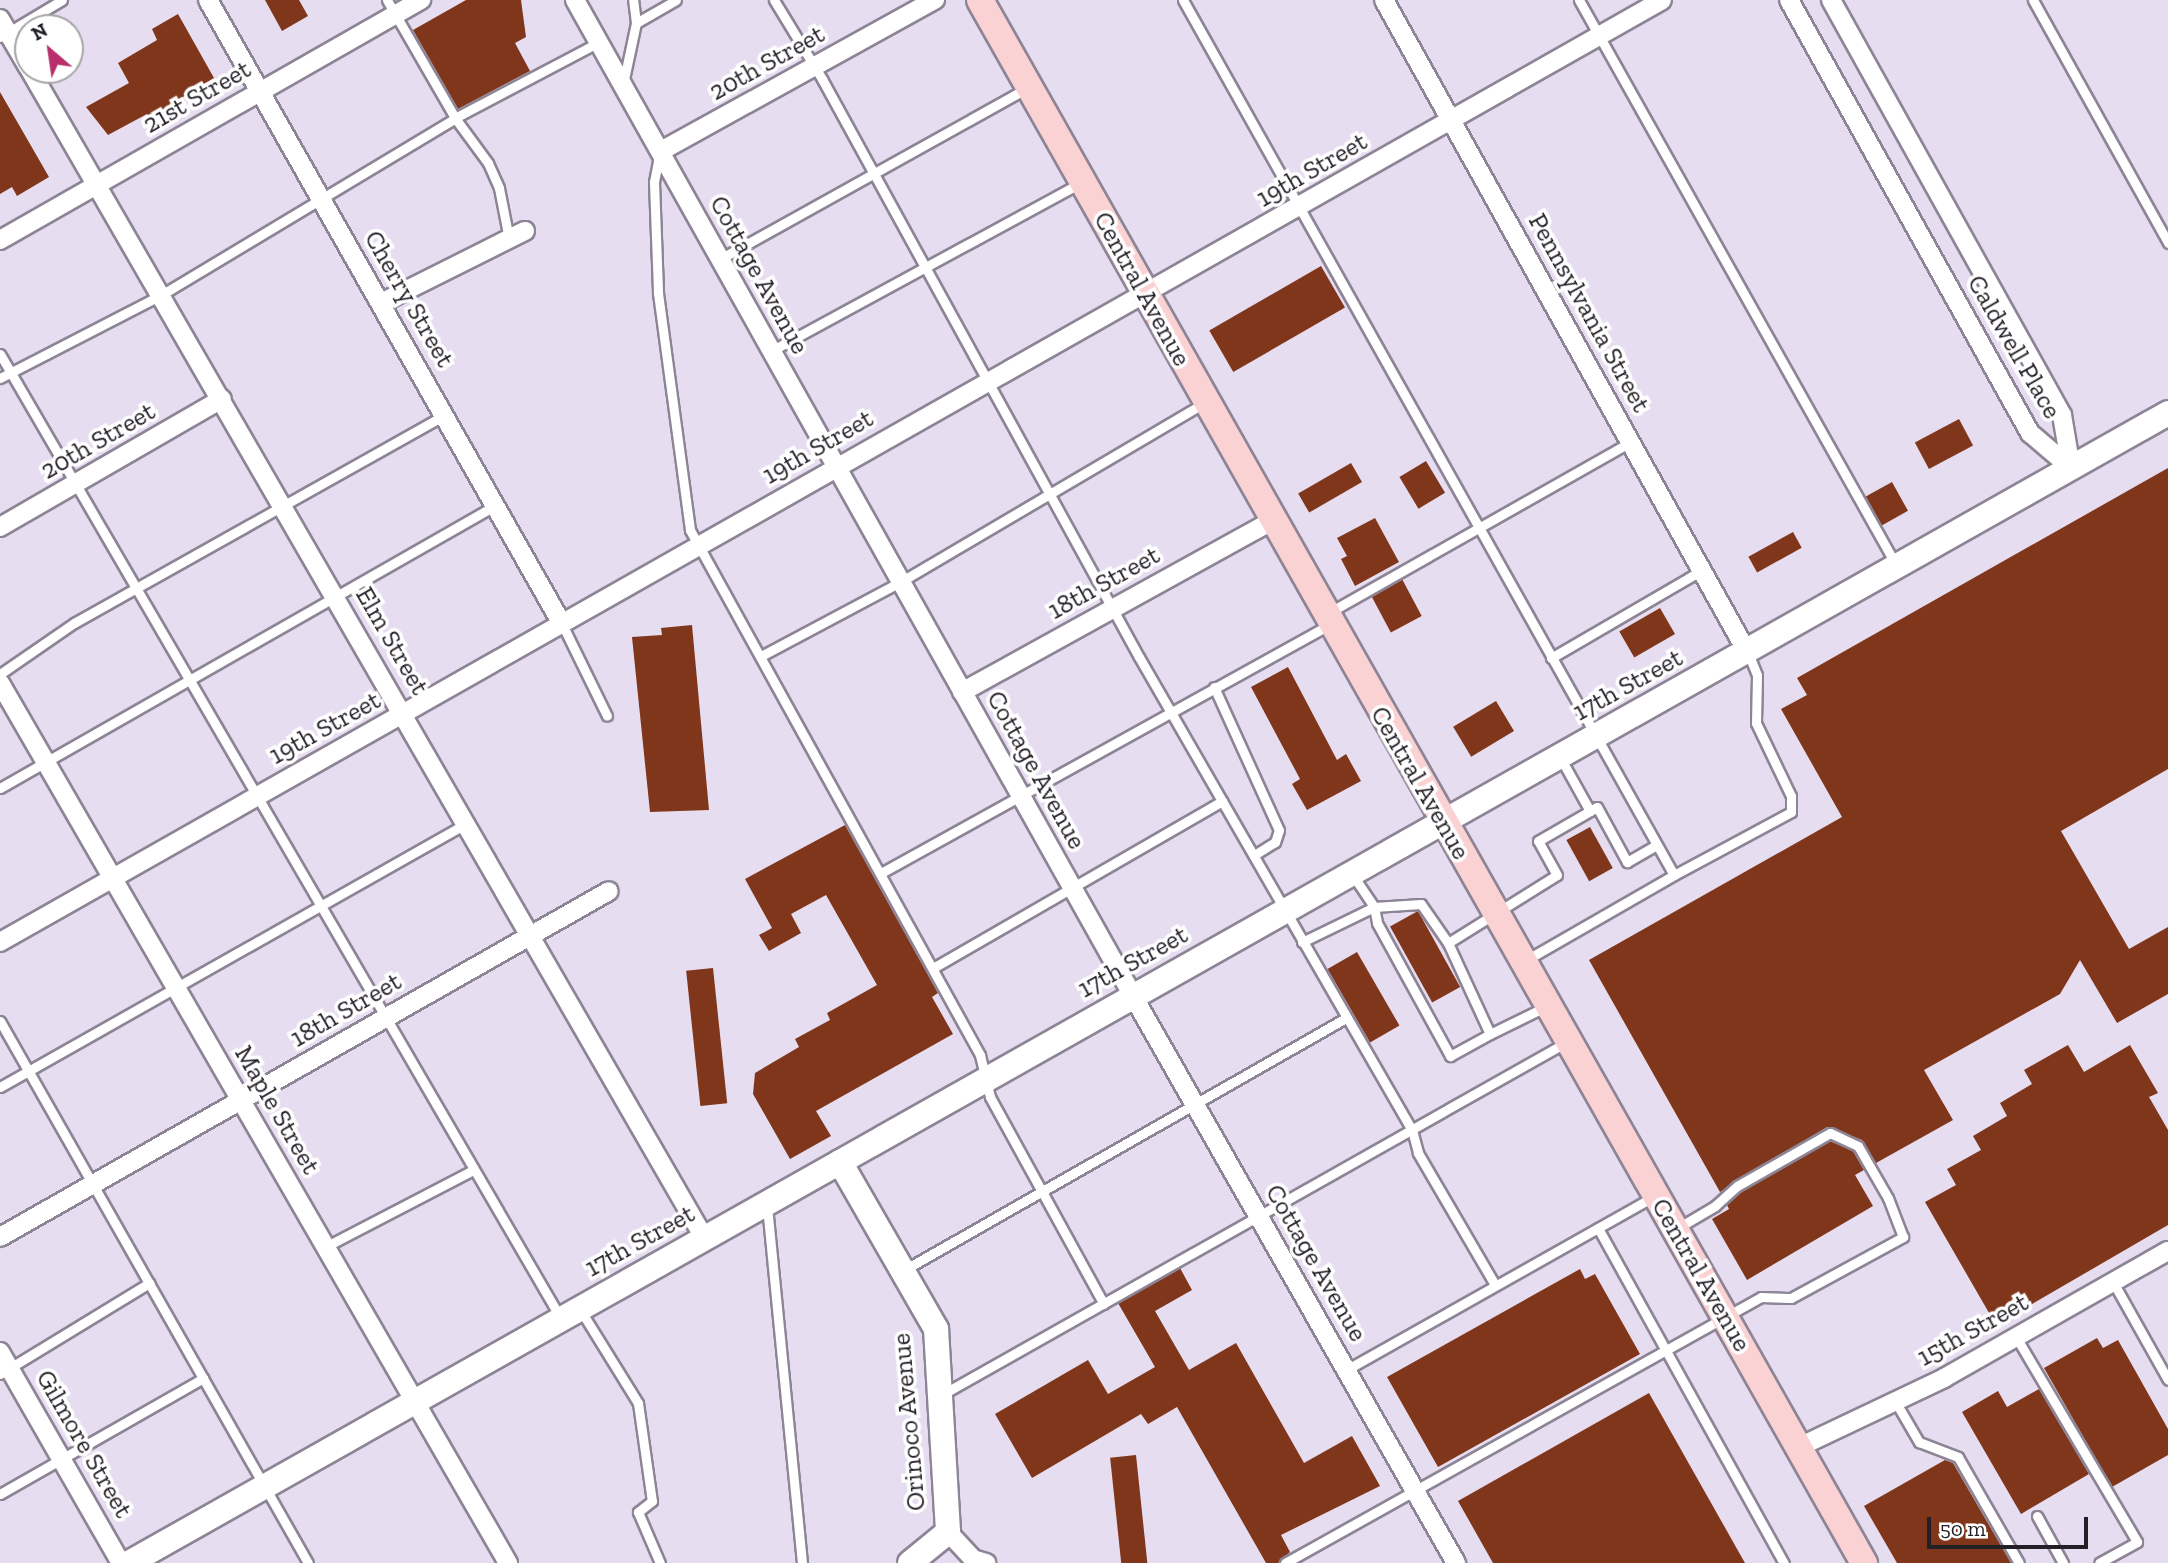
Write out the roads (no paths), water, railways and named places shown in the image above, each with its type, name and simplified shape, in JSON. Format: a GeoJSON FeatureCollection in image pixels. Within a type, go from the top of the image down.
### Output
{"type":"FeatureCollection","features":[{"type":"Feature","properties":{"kind":"main road","name":"Central Avenue"},"geometry":{"type":"LineString","coordinates":[[980,0],[1442,823],[1864,1563]]}},
{"type":"Feature","properties":{"kind":"street","name":"Cherry Street"},"geometry":{"type":"LineString","coordinates":[[208,0],[562,624]]}},
{"type":"Feature","properties":{"kind":"street","name":"21st Street"},"geometry":{"type":"LineString","coordinates":[[0,240],[259,91],[391,7],[421,0]]}},
{"type":"Feature","properties":{"kind":"street","name":"Cottage Avenue"},"geometry":{"type":"LineString","coordinates":[[575,0],[1071,887],[1456,1563]]}},
{"type":"Feature","properties":{"kind":"street","name":"20th Street"},"geometry":{"type":"LineString","coordinates":[[660,151],[935,0]]}},
{"type":"Feature","properties":{"kind":"street","name":"Pennsylvania Street"},"geometry":{"type":"LineString","coordinates":[[1384,0],[1747,652]]}},
{"type":"Feature","properties":{"kind":"street","name":"19th Street"},"geometry":{"type":"LineString","coordinates":[[0,942],[835,467],[1146,296],[1662,0]]}},
{"type":"Feature","properties":{"kind":"street","name":"Caldwell Place"},"geometry":{"type":"LineString","coordinates":[[1789,0],[2030,433],[2071,468]]}},
{"type":"Feature","properties":{"kind":"street","name":"Caldwell Place"},"geometry":{"type":"LineString","coordinates":[[1831,0],[2062,415],[2071,468]]}},
{"type":"Feature","properties":{"kind":"street","name":"Elm Street"},"geometry":{"type":"LineString","coordinates":[[3,29],[14,46]]}},
{"type":"Feature","properties":{"kind":"street","name":"Elm Street"},"geometry":{"type":"LineString","coordinates":[[38,84],[284,506],[705,1239]]}},
{"type":"Feature","properties":{"kind":"street"},"geometry":{"type":"LineString","coordinates":[[381,303],[517,235]]}},
{"type":"Feature","properties":{"kind":"street","name":"20th Street"},"geometry":{"type":"LineString","coordinates":[[0,527],[222,399]]}},
{"type":"Feature","properties":{"kind":"street","name":"17th Street"},"geometry":{"type":"LineString","coordinates":[[129,1563],[2168,413]]}},
{"type":"Feature","properties":{"kind":"street","name":"18th Street"},"geometry":{"type":"LineString","coordinates":[[962,692],[1272,520]]}},
{"type":"Feature","properties":{"kind":"street","name":"Maple Street"},"geometry":{"type":"LineString","coordinates":[[0,683],[508,1563]]}},
{"type":"Feature","properties":{"kind":"street","name":"18th Street"},"geometry":{"type":"LineString","coordinates":[[0,1237],[608,891]]}},
{"type":"Feature","properties":{"kind":"street","name":"Orinoco Avenue"},"geometry":{"type":"LineString","coordinates":[[840,1162],[936,1329],[948,1532]]}},
{"type":"Feature","properties":{"kind":"street","name":"15th Street"},"geometry":{"type":"LineString","coordinates":[[1798,1447],[1895,1401],[2016,1337],[2168,1251]]}},
{"type":"Feature","properties":{"kind":"street","name":"Gilmore Street"},"geometry":{"type":"LineString","coordinates":[[0,1352],[5,1372],[61,1458],[121,1563]]}},
{"type":"Feature","properties":{"kind":"street"},"geometry":{"type":"LineString","coordinates":[[910,1563],[948,1532],[973,1559],[986,1563]]}},
{"type":"Feature","properties":{"kind":"lane"},"geometry":{"type":"LineString","coordinates":[[3,29],[62,0]]}},
{"type":"Feature","properties":{"kind":"lane"},"geometry":{"type":"LineString","coordinates":[[623,85],[636,23],[633,0]]}},
{"type":"Feature","properties":{"kind":"lane"},"geometry":{"type":"LineString","coordinates":[[636,23],[676,0]]}},
{"type":"Feature","properties":{"kind":"lane"},"geometry":{"type":"LineString","coordinates":[[774,0],[922,265],[991,381],[1050,494],[1344,1019],[1412,1130],[1418,1153],[1495,1285]]}},
{"type":"Feature","properties":{"kind":"lane"},"geometry":{"type":"LineString","coordinates":[[1183,0],[1674,875]]}},
{"type":"Feature","properties":{"kind":"lane"},"geometry":{"type":"LineString","coordinates":[[1579,0],[1897,567]]}},
{"type":"Feature","properties":{"kind":"lane"},"geometry":{"type":"LineString","coordinates":[[2033,0],[2168,243]]}},
{"type":"Feature","properties":{"kind":"lane"},"geometry":{"type":"LineString","coordinates":[[391,7],[455,118],[488,163],[517,235]]}},
{"type":"Feature","properties":{"kind":"lane"},"geometry":{"type":"LineString","coordinates":[[0,378],[161,295],[455,118],[599,41]]}},
{"type":"Feature","properties":{"kind":"lane"},"geometry":{"type":"LineString","coordinates":[[720,259],[1029,87]]}},
{"type":"Feature","properties":{"kind":"lane"},"geometry":{"type":"LineString","coordinates":[[660,151],[654,182],[658,293],[690,530],[980,1055],[990,1097],[1045,1192],[1104,1304]]}},
{"type":"Feature","properties":{"kind":"lane"},"geometry":{"type":"LineString","coordinates":[[771,351],[922,265],[1082,182]]}},
{"type":"Feature","properties":{"kind":"lane"},"geometry":{"type":"LineString","coordinates":[[0,354],[474,1170],[571,1315],[638,1403],[652,1501],[638,1512],[660,1563]]}},
{"type":"Feature","properties":{"kind":"lane"},"geometry":{"type":"LineString","coordinates":[[761,656],[900,582],[1206,402]]}},
{"type":"Feature","properties":{"kind":"lane"},"geometry":{"type":"LineString","coordinates":[[0,674],[74,623],[445,415]]}},
{"type":"Feature","properties":{"kind":"lane"},"geometry":{"type":"LineString","coordinates":[[881,873],[1214,687],[1630,442]]}},
{"type":"Feature","properties":{"kind":"lane"},"geometry":{"type":"LineString","coordinates":[[0,788],[496,505]]}},
{"type":"Feature","properties":{"kind":"lane"},"geometry":{"type":"LineString","coordinates":[[1551,659],[1702,570]]}},
{"type":"Feature","properties":{"kind":"lane"},"geometry":{"type":"LineString","coordinates":[[562,624],[607,716]]}},
{"type":"Feature","properties":{"kind":"lane"},"geometry":{"type":"LineString","coordinates":[[1522,962],[1791,812],[1791,796],[1756,723],[1757,675],[1747,652]]}},
{"type":"Feature","properties":{"kind":"lane"},"geometry":{"type":"LineString","coordinates":[[1214,687],[1279,830],[1275,842],[1254,855]]}},
{"type":"Feature","properties":{"kind":"lane"},"geometry":{"type":"LineString","coordinates":[[1560,757],[1590,811]]}},
{"type":"Feature","properties":{"kind":"lane"},"geometry":{"type":"LineString","coordinates":[[933,968],[1222,802]]}},
{"type":"Feature","properties":{"kind":"lane"},"geometry":{"type":"LineString","coordinates":[[1448,943],[1493,912],[1558,875],[1538,841],[1597,807],[1628,862],[1657,845]]}},
{"type":"Feature","properties":{"kind":"lane"},"geometry":{"type":"LineString","coordinates":[[0,1087],[467,823]]}},
{"type":"Feature","properties":{"kind":"lane"},"geometry":{"type":"LineString","coordinates":[[1352,873],[1374,907],[1377,923],[1450,1056],[1547,1006]]}},
{"type":"Feature","properties":{"kind":"lane"},"geometry":{"type":"LineString","coordinates":[[1302,942],[1374,907],[1421,904],[1469,979],[1470,997],[1490,1034]]}},
{"type":"Feature","properties":{"kind":"lane"},"geometry":{"type":"LineString","coordinates":[[902,1271],[1045,1192],[1344,1019]]}},
{"type":"Feature","properties":{"kind":"lane"},"geometry":{"type":"LineString","coordinates":[[0,1021],[203,1378],[233,1425],[264,1487],[308,1563]]}},
{"type":"Feature","properties":{"kind":"lane"},"geometry":{"type":"LineString","coordinates":[[942,1395],[1568,1042]]}},
{"type":"Feature","properties":{"kind":"lane"},"geometry":{"type":"LineString","coordinates":[[1285,1563],[1761,1297],[1791,1298],[1903,1237],[1888,1198],[1858,1146],[1830,1133],[1737,1186],[1715,1206],[1675,1230]]}},
{"type":"Feature","properties":{"kind":"lane"},"geometry":{"type":"LineString","coordinates":[[325,1247],[474,1170]]}},
{"type":"Feature","properties":{"kind":"lane"},"geometry":{"type":"LineString","coordinates":[[1346,1370],[1655,1196]]}},
{"type":"Feature","properties":{"kind":"lane"},"geometry":{"type":"LineString","coordinates":[[767,1204],[802,1563]]}},
{"type":"Feature","properties":{"kind":"lane"},"geometry":{"type":"LineString","coordinates":[[1598,1228],[1784,1563]]}},
{"type":"Feature","properties":{"kind":"lane"},"geometry":{"type":"LineString","coordinates":[[2113,1282],[2168,1380]]}},
{"type":"Feature","properties":{"kind":"lane"},"geometry":{"type":"LineString","coordinates":[[5,1372],[149,1283]]}},
{"type":"Feature","properties":{"kind":"lane"},"geometry":{"type":"LineString","coordinates":[[2016,1337],[2137,1542],[2099,1563]]}},
{"type":"Feature","properties":{"kind":"lane"},"geometry":{"type":"LineString","coordinates":[[0,1493],[203,1378]]}},
{"type":"Feature","properties":{"kind":"lane"},"geometry":{"type":"LineString","coordinates":[[1895,1401],[1919,1442],[1958,1457],[2019,1563]]}},
{"type":"Feature","properties":{"kind":"lane"},"geometry":{"type":"LineString","coordinates":[[2037,1516],[2063,1563]]}}]}
